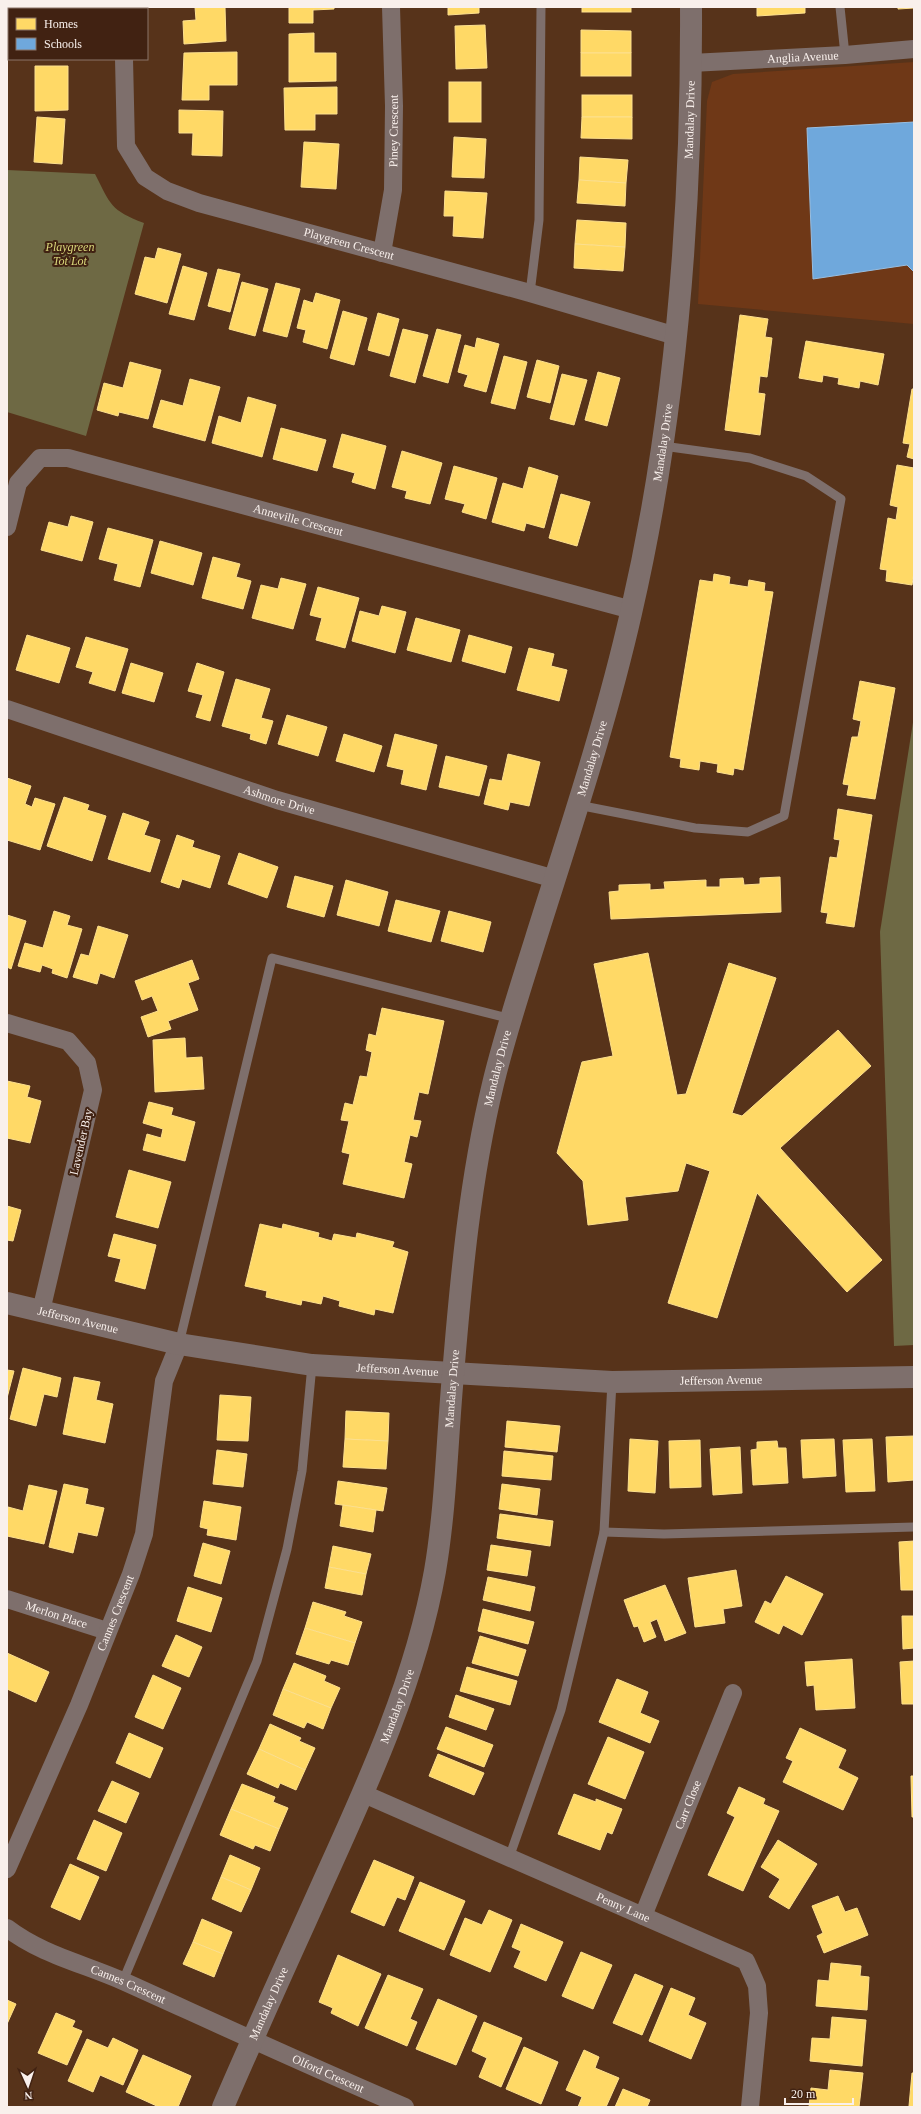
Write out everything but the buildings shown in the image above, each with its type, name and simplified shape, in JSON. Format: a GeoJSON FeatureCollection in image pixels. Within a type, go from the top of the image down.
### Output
{"type":"FeatureCollection","features":[{"type":"Feature","properties":{"kind":"street","name":"Piney Crescent"},"geometry":{"type":"LineString","coordinates":[[382,253],[393,190],[394,106],[391,7]]}},
{"type":"Feature","properties":{"kind":"street","name":"Mandalay Drive"},"geometry":{"type":"LineString","coordinates":[[223,2107],[251,2040],[364,1794],[417,1650],[435,1570],[444,1498],[453,1374],[474,1186],[492,1086],[511,1019],[578,805],[632,610],[663,446],[676,336],[686,229],[691,63],[691,7]]}},
{"type":"Feature","properties":{"kind":"street","name":"Anglia Avenue"},"geometry":{"type":"LineString","coordinates":[[691,63],[845,55],[914,49]]}},
{"type":"Feature","properties":{"kind":"street","name":"Playgreen Crescent"},"geometry":{"type":"LineString","coordinates":[[124,60],[126,146],[145,177],[167,191],[199,203],[530,293],[676,336]]}},
{"type":"Feature","properties":{"kind":"street","name":"Anneville Crescent"},"geometry":{"type":"LineString","coordinates":[[7,527],[18,483],[40,458],[68,458],[632,610]]}},
{"type":"Feature","properties":{"kind":"street","name":"Ashmore Drive"},"geometry":{"type":"LineString","coordinates":[[7,709],[277,800],[555,879]]}},
{"type":"Feature","properties":{"kind":"street","name":"Lavender Bay"},"geometry":{"type":"LineString","coordinates":[[7,1023],[68,1041],[87,1064],[93,1090],[41,1311]]}},
{"type":"Feature","properties":{"kind":"street","name":"Jefferson Avenue"},"geometry":{"type":"LineString","coordinates":[[7,1303],[179,1344],[312,1364],[453,1374],[612,1382],[914,1377]]}},
{"type":"Feature","properties":{"kind":"street","name":"Cannes Crescent"},"geometry":{"type":"LineString","coordinates":[[7,1869],[79,1705],[107,1631],[131,1574],[144,1534],[164,1381],[179,1344]]}},
{"type":"Feature","properties":{"kind":"street","name":"Merlon Place"},"geometry":{"type":"LineString","coordinates":[[7,1599],[107,1631]]}},
{"type":"Feature","properties":{"kind":"street","name":"Carr Close"},"geometry":{"type":"LineString","coordinates":[[643,1916],[733,1693]]}},
{"type":"Feature","properties":{"kind":"street","name":"Penny Lane"},"geometry":{"type":"LineString","coordinates":[[364,1794],[746,1961],[757,1986],[759,2013],[750,2107]]}},
{"type":"Feature","properties":{"kind":"street","name":"Cannes Crescent"},"geometry":{"type":"LineString","coordinates":[[7,1928],[41,1949],[123,1981],[251,2040]]}},
{"type":"Feature","properties":{"kind":"street","name":"Olford Crescent"},"geometry":{"type":"LineString","coordinates":[[251,2040],[405,2107]]}},
{"type":"Feature","properties":{"kind":"lane"},"geometry":{"type":"LineString","coordinates":[[530,293],[539,220],[541,7]]}},
{"type":"Feature","properties":{"kind":"lane"},"geometry":{"type":"LineString","coordinates":[[840,7],[845,55]]}},
{"type":"Feature","properties":{"kind":"lane"},"geometry":{"type":"LineString","coordinates":[[578,805],[695,828],[748,832],[784,816],[841,499],[806,476],[750,458],[663,446]]}},
{"type":"Feature","properties":{"kind":"lane"},"geometry":{"type":"LineString","coordinates":[[179,1344],[272,958],[511,1019]]}},
{"type":"Feature","properties":{"kind":"lane"},"geometry":{"type":"LineString","coordinates":[[123,1981],[257,1661],[288,1549],[302,1471],[312,1364]]}},
{"type":"Feature","properties":{"kind":"lane"},"geometry":{"type":"LineString","coordinates":[[509,1858],[561,1710],[604,1532],[612,1382]]}},
{"type":"Feature","properties":{"kind":"lane"},"geometry":{"type":"LineString","coordinates":[[604,1532],[664,1534],[914,1528]]}},
{"type":"Feature","properties":{"kind":"shaded area"},"geometry":{"type":"Polygon","coordinates":[[[914,62],[914,324],[698,304],[707,101],[712,82],[733,74],[914,62]]]}},
{"type":"Feature","properties":{"kind":"green space","name":"Playgreen Tot Lot"},"geometry":{"type":"Polygon","coordinates":[[[7,170],[95,174],[109,200],[118,210],[144,223],[86,436],[7,412],[7,170]]]}},
{"type":"Feature","properties":{"kind":"green space"},"geometry":{"type":"Polygon","coordinates":[[[914,716],[914,1345],[894,1346],[880,932],[914,716]]]}}]}
